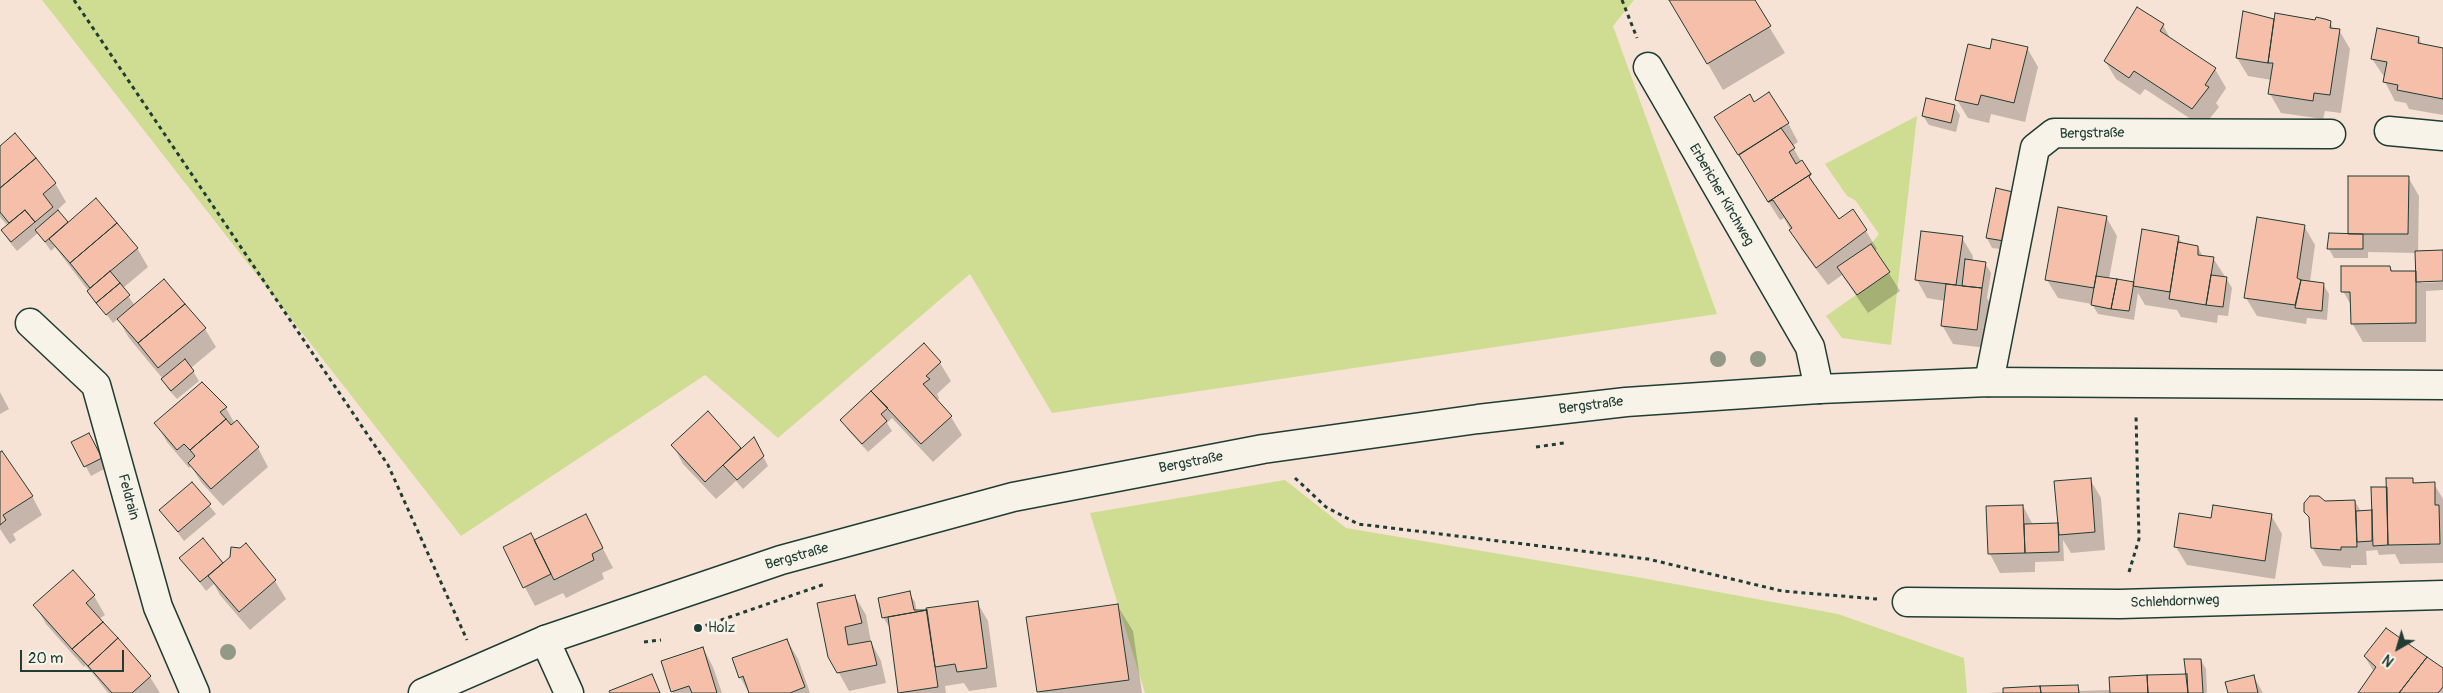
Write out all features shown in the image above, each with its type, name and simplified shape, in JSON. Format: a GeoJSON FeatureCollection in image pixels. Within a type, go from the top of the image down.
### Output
{"type":"FeatureCollection","features":[{"type":"Feature","properties":{"kind":"street","name":"Erbericher Kirchweg"},"geometry":{"type":"LineString","coordinates":[[1648,67],[1810,347],[1819,389]]}},
{"type":"Feature","properties":{"kind":"street"},"geometry":{"type":"LineString","coordinates":[[2389,130],[2443,136]]}},
{"type":"Feature","properties":{"kind":"street","name":"Bergstraße"},"geometry":{"type":"LineString","coordinates":[[1989,382],[2035,148],[2054,133],[2331,134]]}},
{"type":"Feature","properties":{"kind":"street","name":"Feldrain"},"geometry":{"type":"LineString","coordinates":[[30,323],[96,385],[158,607],[195,693]]}},
{"type":"Feature","properties":{"kind":"street","name":"Bergstraße"},"geometry":{"type":"LineString","coordinates":[[423,693],[545,640],[781,560],[1013,497],[1263,448],[1478,419],[1626,402],[1819,389],[1989,382],[2443,385]]}},
{"type":"Feature","properties":{"kind":"street","name":"Schlehdornweg"},"geometry":{"type":"LineString","coordinates":[[1907,602],[2120,604],[2443,595]]}},
{"type":"Feature","properties":{"kind":"street"},"geometry":{"type":"LineString","coordinates":[[545,640],[569,693]]}},
{"type":"Feature","properties":{"kind":"path"},"geometry":{"type":"LineString","coordinates":[[74,0],[388,465],[480,668]]}},
{"type":"Feature","properties":{"kind":"path"},"geometry":{"type":"LineString","coordinates":[[1622,0],[1648,67]]}},
{"type":"Feature","properties":{"kind":"path"},"geometry":{"type":"LineString","coordinates":[[2120,604],[2139,539],[2136,408]]}},
{"type":"Feature","properties":{"kind":"path"},"geometry":{"type":"LineString","coordinates":[[1532,447],[1561,445],[1570,441]]}},
{"type":"Feature","properties":{"kind":"path"},"geometry":{"type":"LineString","coordinates":[[1263,448],[1326,506],[1358,524],[1648,559],[1782,590],[1907,602]]}},
{"type":"Feature","properties":{"kind":"path"},"geometry":{"type":"LineString","coordinates":[[698,628],[833,581]]}},
{"type":"Feature","properties":{"kind":"green space"},"geometry":{"type":"Polygon","coordinates":[[[42,0],[1634,0],[1613,26],[1717,314],[1052,413],[970,274],[778,438],[705,375],[461,536],[42,0]]]}},
{"type":"Feature","properties":{"kind":"green space"},"geometry":{"type":"Polygon","coordinates":[[[1917,116],[1891,345],[1842,338],[1826,316],[1890,271],[1871,244],[1879,234],[1855,200],[1847,196],[1825,164],[1917,116]]]}},
{"type":"Feature","properties":{"kind":"green space"},"geometry":{"type":"Polygon","coordinates":[[[1285,480],[1346,528],[1642,578],[1838,614],[1964,658],[1967,693],[1145,693],[1090,513],[1285,480]]]}},
{"type":"Feature","properties":{"kind":"building"},"geometry":{"type":"Polygon","coordinates":[[[1669,0],[1755,0],[1771,26],[1707,64],[1669,0]]]}},
{"type":"Feature","properties":{"kind":"building"},"geometry":{"type":"Polygon","coordinates":[[[2137,7],[2164,24],[2160,31],[2216,68],[2205,85],[2209,87],[2192,109],[2134,71],[2129,78],[2104,61],[2137,7]]]}},
{"type":"Feature","properties":{"kind":"building"},"geometry":{"type":"Polygon","coordinates":[[[2243,11],[2274,19],[2268,63],[2236,58],[2243,11]]]}},
{"type":"Feature","properties":{"kind":"building"},"geometry":{"type":"Polygon","coordinates":[[[2275,13],[2315,20],[2316,17],[2325,19],[2331,21],[2330,28],[2340,29],[2330,95],[2314,93],[2313,101],[2268,94],[2273,63],[2268,63],[2275,13]]]}},
{"type":"Feature","properties":{"kind":"building"},"geometry":{"type":"Polygon","coordinates":[[[2377,28],[2419,37],[2418,43],[2443,48],[2443,99],[2397,90],[2398,85],[2383,82],[2387,62],[2371,59],[2377,28]]]}},
{"type":"Feature","properties":{"kind":"building"},"geometry":{"type":"Polygon","coordinates":[[[1992,39],[2028,47],[2014,103],[1981,95],[1978,105],[1955,100],[1968,44],[1990,49],[1992,39]]]}},
{"type":"Feature","properties":{"kind":"building"},"geometry":{"type":"Polygon","coordinates":[[[1769,92],[1789,123],[1738,155],[1714,117],[1750,94],[1754,102],[1769,92]]]}},
{"type":"Feature","properties":{"kind":"building"},"geometry":{"type":"Polygon","coordinates":[[[1926,98],[1955,105],[1951,123],[1922,116],[1926,98]]]}},
{"type":"Feature","properties":{"kind":"building"},"geometry":{"type":"Polygon","coordinates":[[[1781,128],[1795,148],[1789,152],[1796,164],[1802,160],[1811,174],[1768,202],[1739,155],[1781,128]]]}},
{"type":"Feature","properties":{"kind":"building"},"geometry":{"type":"Polygon","coordinates":[[[15,133],[36,158],[0,188],[0,146],[15,133]]]}},
{"type":"Feature","properties":{"kind":"building"},"geometry":{"type":"Polygon","coordinates":[[[36,158],[56,183],[43,194],[53,207],[35,222],[25,210],[9,223],[0,212],[0,188],[36,158]]]}},
{"type":"Feature","properties":{"kind":"building"},"geometry":{"type":"Polygon","coordinates":[[[1811,174],[1809,177],[1839,219],[1853,209],[1867,230],[1816,268],[1789,230],[1792,228],[1773,200],[1768,202],[1811,174]]]}},
{"type":"Feature","properties":{"kind":"building"},"geometry":{"type":"Polygon","coordinates":[[[2348,176],[2409,176],[2408,234],[2348,234],[2348,176]]]}},
{"type":"Feature","properties":{"kind":"building"},"geometry":{"type":"Polygon","coordinates":[[[1996,188],[2013,192],[2004,241],[1986,238],[1996,188]]]}},
{"type":"Feature","properties":{"kind":"building"},"geometry":{"type":"Polygon","coordinates":[[[96,198],[117,223],[70,263],[49,239],[96,198]]]}},
{"type":"Feature","properties":{"kind":"building"},"geometry":{"type":"Polygon","coordinates":[[[2058,207],[2107,216],[2094,288],[2045,280],[2058,207]]]}},
{"type":"Feature","properties":{"kind":"building"},"geometry":{"type":"Polygon","coordinates":[[[25,210],[35,222],[11,242],[1,230],[25,210]]]}},
{"type":"Feature","properties":{"kind":"building"},"geometry":{"type":"Polygon","coordinates":[[[58,210],[68,222],[45,242],[35,230],[58,210]]]}},
{"type":"Feature","properties":{"kind":"building"},"geometry":{"type":"Polygon","coordinates":[[[2257,217],[2305,225],[2297,278],[2301,280],[2295,305],[2244,298],[2257,217]]]}},
{"type":"Feature","properties":{"kind":"building"},"geometry":{"type":"Polygon","coordinates":[[[117,223],[138,248],[90,288],[70,263],[117,223]]]}},
{"type":"Feature","properties":{"kind":"building"},"geometry":{"type":"Polygon","coordinates":[[[2142,229],[2179,236],[2170,292],[2133,286],[2142,229]]]}},
{"type":"Feature","properties":{"kind":"building"},"geometry":{"type":"Polygon","coordinates":[[[1921,231],[1963,236],[1956,285],[1915,280],[1921,231]]]}},
{"type":"Feature","properties":{"kind":"building"},"geometry":{"type":"Polygon","coordinates":[[[2329,233],[2363,234],[2363,249],[2327,249],[2329,233]]]}},
{"type":"Feature","properties":{"kind":"building"},"geometry":{"type":"Polygon","coordinates":[[[2178,242],[2198,246],[2198,255],[2214,257],[2206,305],[2169,299],[2178,242]]]}},
{"type":"Feature","properties":{"kind":"building"},"geometry":{"type":"Polygon","coordinates":[[[1871,244],[1890,272],[1857,295],[1837,267],[1871,244]]]}},
{"type":"Feature","properties":{"kind":"building"},"geometry":{"type":"Polygon","coordinates":[[[2443,250],[2443,281],[2416,282],[2415,251],[2443,250]]]}},
{"type":"Feature","properties":{"kind":"building"},"geometry":{"type":"Polygon","coordinates":[[[1965,259],[1986,262],[1982,288],[1962,286],[1965,259]]]}},
{"type":"Feature","properties":{"kind":"building"},"geometry":{"type":"Polygon","coordinates":[[[2341,266],[2390,266],[2391,271],[2416,271],[2416,323],[2351,324],[2350,292],[2341,292],[2341,266]]]}},
{"type":"Feature","properties":{"kind":"building"},"geometry":{"type":"Polygon","coordinates":[[[110,271],[120,283],[96,303],[87,291],[110,271]]]}},
{"type":"Feature","properties":{"kind":"building"},"geometry":{"type":"Polygon","coordinates":[[[2211,275],[2227,277],[2223,307],[2206,305],[2211,275]]]}},
{"type":"Feature","properties":{"kind":"building"},"geometry":{"type":"Polygon","coordinates":[[[2096,276],[2117,279],[2111,309],[2091,305],[2096,276]]]}},
{"type":"Feature","properties":{"kind":"building"},"geometry":{"type":"Polygon","coordinates":[[[164,279],[185,304],[138,343],[117,319],[164,279]]]}},
{"type":"Feature","properties":{"kind":"building"},"geometry":{"type":"Polygon","coordinates":[[[2117,279],[2134,282],[2129,311],[2111,309],[2117,279]]]}},
{"type":"Feature","properties":{"kind":"building"},"geometry":{"type":"Polygon","coordinates":[[[2301,280],[2324,283],[2322,311],[2295,308],[2301,280]]]}},
{"type":"Feature","properties":{"kind":"building"},"geometry":{"type":"Polygon","coordinates":[[[120,283],[130,295],[106,315],[96,303],[120,283]]]}},
{"type":"Feature","properties":{"kind":"building"},"geometry":{"type":"Polygon","coordinates":[[[1946,284],[1982,288],[1977,330],[1941,326],[1946,284]]]}},
{"type":"Feature","properties":{"kind":"building"},"geometry":{"type":"Polygon","coordinates":[[[185,304],[206,328],[158,368],[138,343],[185,304]]]}},
{"type":"Feature","properties":{"kind":"building"},"geometry":{"type":"Polygon","coordinates":[[[924,343],[941,362],[926,376],[930,379],[923,384],[952,416],[921,444],[871,391],[924,343]]]}},
{"type":"Feature","properties":{"kind":"building"},"geometry":{"type":"Polygon","coordinates":[[[185,359],[194,371],[171,391],[161,379],[185,359]]]}},
{"type":"Feature","properties":{"kind":"building"},"geometry":{"type":"Polygon","coordinates":[[[202,382],[227,407],[220,412],[226,419],[190,450],[184,444],[177,450],[154,423],[202,382]]]}},
{"type":"Feature","properties":{"kind":"building"},"geometry":{"type":"Polygon","coordinates":[[[871,391],[888,408],[881,414],[887,421],[862,444],[840,420],[871,391]]]}},
{"type":"Feature","properties":{"kind":"building"},"geometry":{"type":"Polygon","coordinates":[[[708,411],[741,448],[705,482],[671,445],[708,411]]]}},
{"type":"Feature","properties":{"kind":"building"},"geometry":{"type":"Polygon","coordinates":[[[226,419],[231,425],[237,420],[259,447],[211,489],[188,463],[195,456],[190,450],[226,419]]]}},
{"type":"Feature","properties":{"kind":"building"},"geometry":{"type":"Polygon","coordinates":[[[89,433],[102,458],[84,467],[71,442],[89,433]]]}},
{"type":"Feature","properties":{"kind":"building"},"geometry":{"type":"Polygon","coordinates":[[[754,437],[764,456],[737,480],[723,465],[754,437]]]}},
{"type":"Feature","properties":{"kind":"building"},"geometry":{"type":"Polygon","coordinates":[[[2,451],[33,496],[3,515],[6,520],[0,525],[0,452],[2,451]]]}},
{"type":"Feature","properties":{"kind":"building"},"geometry":{"type":"Polygon","coordinates":[[[2091,478],[2095,532],[2059,535],[2054,481],[2091,478]]]}},
{"type":"Feature","properties":{"kind":"building"},"geometry":{"type":"Polygon","coordinates":[[[2386,478],[2413,478],[2413,483],[2435,482],[2435,505],[2439,505],[2440,544],[2388,545],[2386,478]]]}},
{"type":"Feature","properties":{"kind":"building"},"geometry":{"type":"Polygon","coordinates":[[[192,482],[211,504],[178,532],[159,510],[192,482]]]}},
{"type":"Feature","properties":{"kind":"building"},"geometry":{"type":"Polygon","coordinates":[[[2371,487],[2387,487],[2388,545],[2373,546],[2371,487]]]}},
{"type":"Feature","properties":{"kind":"building"},"geometry":{"type":"Polygon","coordinates":[[[2310,496],[2319,496],[2325,501],[2355,500],[2357,547],[2341,547],[2341,550],[2311,548],[2309,517],[2304,512],[2304,503],[2310,496]]]}},
{"type":"Feature","properties":{"kind":"building"},"geometry":{"type":"Polygon","coordinates":[[[2023,505],[2025,553],[1988,554],[1986,506],[2023,505]]]}},
{"type":"Feature","properties":{"kind":"building"},"geometry":{"type":"Polygon","coordinates":[[[2213,505],[2272,514],[2265,561],[2174,547],[2179,513],[2211,518],[2213,505]]]}},
{"type":"Feature","properties":{"kind":"building"},"geometry":{"type":"Polygon","coordinates":[[[2372,510],[2372,541],[2357,542],[2356,511],[2372,510]]]}},
{"type":"Feature","properties":{"kind":"building"},"geometry":{"type":"Polygon","coordinates":[[[586,514],[603,548],[592,554],[594,560],[554,580],[534,540],[586,514]]]}},
{"type":"Feature","properties":{"kind":"building"},"geometry":{"type":"Polygon","coordinates":[[[2058,523],[2059,552],[2025,553],[2024,524],[2058,523]]]}},
{"type":"Feature","properties":{"kind":"building"},"geometry":{"type":"Polygon","coordinates":[[[531,533],[551,574],[523,588],[503,547],[531,533]]]}},
{"type":"Feature","properties":{"kind":"building"},"geometry":{"type":"Polygon","coordinates":[[[203,538],[223,563],[200,582],[179,558],[203,538]]]}},
{"type":"Feature","properties":{"kind":"building"},"geometry":{"type":"Polygon","coordinates":[[[246,543],[276,580],[239,612],[208,576],[230,557],[231,547],[240,548],[246,543]]]}},
{"type":"Feature","properties":{"kind":"building"},"geometry":{"type":"Polygon","coordinates":[[[73,570],[95,595],[86,603],[103,622],[72,649],[33,605],[73,570]]]}},
{"type":"Feature","properties":{"kind":"building"},"geometry":{"type":"Polygon","coordinates":[[[910,591],[914,610],[927,610],[882,618],[878,598],[910,591]]]}},
{"type":"Feature","properties":{"kind":"building"},"geometry":{"type":"Polygon","coordinates":[[[855,595],[862,623],[845,627],[848,645],[871,641],[877,665],[837,673],[828,657],[817,603],[855,595]]]}},
{"type":"Feature","properties":{"kind":"building"},"geometry":{"type":"Polygon","coordinates":[[[978,601],[987,668],[957,672],[955,664],[935,667],[926,608],[978,601]]]}},
{"type":"Feature","properties":{"kind":"building"},"geometry":{"type":"Polygon","coordinates":[[[1118,604],[1129,680],[1037,692],[1026,617],[1118,604]]]}},
{"type":"Feature","properties":{"kind":"building"},"geometry":{"type":"Polygon","coordinates":[[[927,610],[938,687],[898,693],[888,617],[927,610]]]}},
{"type":"Feature","properties":{"kind":"building"},"geometry":{"type":"Polygon","coordinates":[[[103,622],[118,638],[88,666],[72,649],[103,622]]]}},
{"type":"Feature","properties":{"kind":"building"},"geometry":{"type":"Polygon","coordinates":[[[2386,628],[2427,657],[2399,693],[2358,693],[2376,667],[2364,656],[2386,628]]]}},
{"type":"Feature","properties":{"kind":"building"},"geometry":{"type":"Polygon","coordinates":[[[118,638],[151,676],[132,693],[112,693],[88,666],[118,638]]]}},
{"type":"Feature","properties":{"kind":"building"},"geometry":{"type":"Polygon","coordinates":[[[787,639],[805,687],[790,693],[749,693],[743,676],[739,678],[732,658],[787,639]]]}},
{"type":"Feature","properties":{"kind":"building"},"geometry":{"type":"Polygon","coordinates":[[[703,647],[717,693],[692,693],[689,686],[671,692],[661,661],[703,647]]]}},
{"type":"Feature","properties":{"kind":"building"},"geometry":{"type":"Polygon","coordinates":[[[2427,657],[2443,668],[2443,687],[2438,693],[2399,693],[2427,657]]]}},
{"type":"Feature","properties":{"kind":"building"},"geometry":{"type":"Polygon","coordinates":[[[2184,659],[2201,659],[2203,693],[2188,693],[2184,659]]]}},
{"type":"Feature","properties":{"kind":"building"},"geometry":{"type":"Polygon","coordinates":[[[652,674],[660,693],[610,693],[609,691],[652,674]]]}},
{"type":"Feature","properties":{"kind":"building"},"geometry":{"type":"Polygon","coordinates":[[[2187,674],[2188,693],[2148,693],[2147,675],[2187,674]]]}},
{"type":"Feature","properties":{"kind":"building"},"geometry":{"type":"Polygon","coordinates":[[[2147,675],[2148,693],[2110,693],[2109,677],[2147,675]]]}},
{"type":"Feature","properties":{"kind":"building"},"geometry":{"type":"Polygon","coordinates":[[[2254,675],[2258,693],[2228,693],[2225,682],[2254,675]]]}},
{"type":"Feature","properties":{"kind":"building"},"geometry":{"type":"Polygon","coordinates":[[[2078,685],[2079,693],[2041,693],[2040,686],[2078,685]]]}},
{"type":"Feature","properties":{"kind":"building"},"geometry":{"type":"Polygon","coordinates":[[[2040,686],[2041,693],[2003,693],[2003,688],[2040,686]]]}},
{"type":"Feature","properties":{"kind":"place","name":"Holz"},"geometry":{"type":"Point","coordinates":[698,628]}}]}
